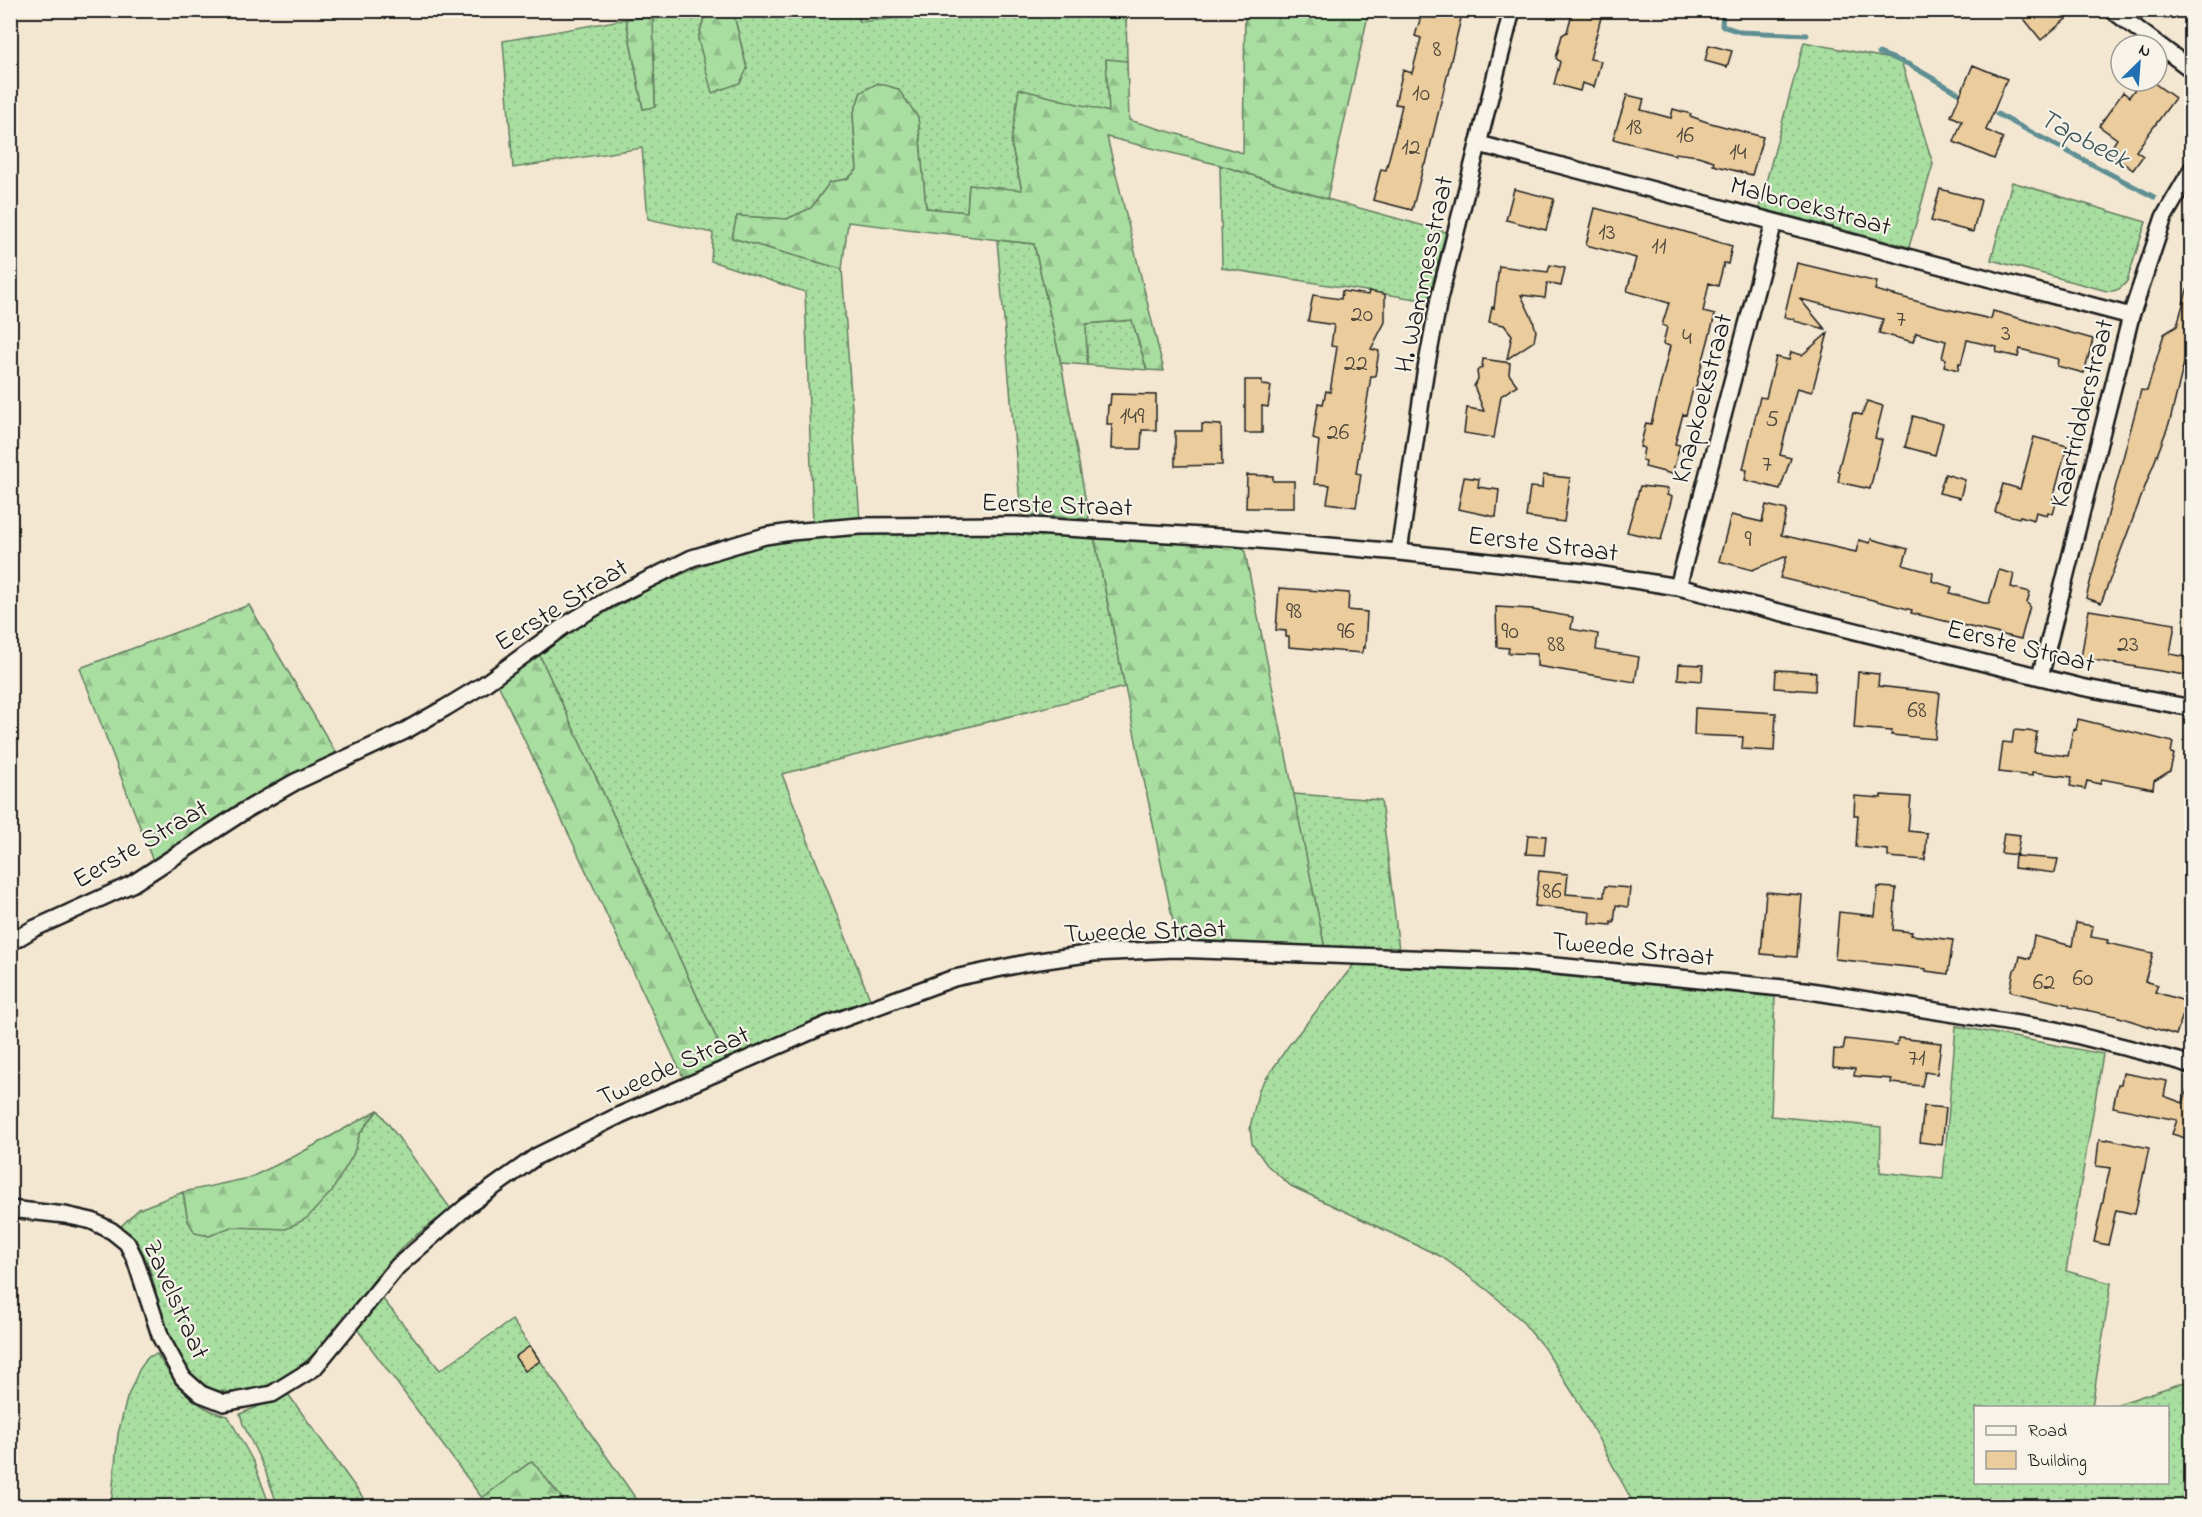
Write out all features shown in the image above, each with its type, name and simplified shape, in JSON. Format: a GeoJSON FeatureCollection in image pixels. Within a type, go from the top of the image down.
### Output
{"type":"FeatureCollection","features":[{"type":"Feature","properties":{"kind":"street","name":"H. Wammesstraat"},"geometry":{"type":"LineString","coordinates":[[1399,552],[1425,374],[1439,299],[1512,10]]}},
{"type":"Feature","properties":{"kind":"street"},"geometry":{"type":"LineString","coordinates":[[2112,10],[2192,70]]}},
{"type":"Feature","properties":{"kind":"street","name":"Malbroekstraat"},"geometry":{"type":"LineString","coordinates":[[1479,144],[2131,316]]}},
{"type":"Feature","properties":{"kind":"street","name":"Kaartridderstraat"},"geometry":{"type":"LineString","coordinates":[[2040,677],[2131,316],[2164,217],[2192,169]]}},
{"type":"Feature","properties":{"kind":"street","name":"Knapkoekstraat"},"geometry":{"type":"LineString","coordinates":[[1678,587],[1774,222]]}},
{"type":"Feature","properties":{"kind":"street","name":"Eerste Straat"},"geometry":{"type":"LineString","coordinates":[[10,943],[33,929],[132,884],[246,810],[295,782],[403,732],[445,708],[483,685],[564,626],[609,598],[692,558],[753,540],[791,532],[860,526],[1015,525],[1236,538],[1399,552],[1584,572],[1678,587],[2081,687],[2192,708]]}},
{"type":"Feature","properties":{"kind":"street","name":"Tweede Straat"},"geometry":{"type":"LineString","coordinates":[[224,1403],[272,1394],[314,1368],[398,1266],[467,1206],[537,1156],[620,1115],[826,1025],[954,978],[1026,963],[1093,953],[1174,949],[1514,962],[1819,992],[2056,1030],[2192,1066]]}},
{"type":"Feature","properties":{"kind":"street","name":"Zavelstraat"},"geometry":{"type":"LineString","coordinates":[[10,1209],[65,1215],[92,1221],[112,1231],[127,1243],[135,1259],[161,1338],[183,1378],[201,1394],[224,1403]]}},
{"type":"Feature","properties":{"kind":"green space"},"geometry":{"type":"Polygon","coordinates":[[[915,10],[1126,11],[1127,61],[1106,60],[1110,112],[1011,143],[1022,191],[969,185],[967,212],[926,208],[918,117],[861,92],[853,115],[857,170],[847,179],[830,182],[811,208],[787,219],[737,216],[732,238],[842,269],[860,521],[813,525],[805,292],[711,261],[713,233],[648,219],[642,148],[513,168],[503,41],[626,19],[643,109],[655,106],[653,17],[681,11],[706,11],[698,39],[747,69],[733,11],[856,11],[859,21],[916,15],[915,10]]]}},
{"type":"Feature","properties":{"kind":"green space"},"geometry":{"type":"Polygon","coordinates":[[[706,11],[733,11],[747,69],[740,83],[712,93],[698,39],[706,11]]]}},
{"type":"Feature","properties":{"kind":"green space"},"geometry":{"type":"Polygon","coordinates":[[[856,11],[915,11],[916,16],[860,22],[856,11]]]}},
{"type":"Feature","properties":{"kind":"green space"},"geometry":{"type":"Polygon","coordinates":[[[1245,11],[1369,11],[1327,199],[1220,165],[1107,137],[1164,371],[1147,370],[1132,320],[1086,324],[1087,365],[1061,363],[1034,244],[848,222],[842,269],[732,238],[737,216],[787,219],[811,208],[830,182],[847,179],[857,170],[853,115],[861,92],[878,83],[898,89],[918,117],[926,208],[967,212],[969,185],[1022,190],[1011,143],[1019,89],[1109,112],[1106,59],[1127,61],[1129,120],[1243,153],[1245,11]]]}},
{"type":"Feature","properties":{"kind":"green space"},"geometry":{"type":"Polygon","coordinates":[[[653,17],[655,107],[643,109],[626,19],[653,17]]]}},
{"type":"Feature","properties":{"kind":"green space"},"geometry":{"type":"Polygon","coordinates":[[[1804,42],[1901,61],[1933,164],[1909,247],[1759,208],[1804,42]]]}},
{"type":"Feature","properties":{"kind":"green space"},"geometry":{"type":"Polygon","coordinates":[[[1220,165],[1327,199],[1446,232],[1428,301],[1222,268],[1220,165]]]}},
{"type":"Feature","properties":{"kind":"green space"},"geometry":{"type":"Polygon","coordinates":[[[2012,182],[2146,222],[2127,281],[2123,286],[2107,291],[1991,260],[2012,182]]]}},
{"type":"Feature","properties":{"kind":"green space"},"geometry":{"type":"Polygon","coordinates":[[[997,240],[1034,244],[1061,363],[1089,519],[1021,514],[997,240]]]}},
{"type":"Feature","properties":{"kind":"green space"},"geometry":{"type":"Polygon","coordinates":[[[1132,320],[1147,370],[1087,365],[1086,324],[1132,320]]]}},
{"type":"Feature","properties":{"kind":"green space"},"geometry":{"type":"Polygon","coordinates":[[[1016,530],[1094,536],[1125,687],[782,774],[870,999],[726,1059],[539,654],[580,626],[659,584],[748,546],[797,535],[1016,530]]]}},
{"type":"Feature","properties":{"kind":"green space"},"geometry":{"type":"Polygon","coordinates":[[[1094,536],[1244,547],[1325,949],[1177,941],[1094,536]]]}},
{"type":"Feature","properties":{"kind":"green space"},"geometry":{"type":"Polygon","coordinates":[[[249,605],[336,753],[238,805],[154,864],[80,668],[249,605]]]}},
{"type":"Feature","properties":{"kind":"green space"},"geometry":{"type":"Polygon","coordinates":[[[539,654],[726,1059],[684,1079],[498,684],[539,654]]]}},
{"type":"Feature","properties":{"kind":"green space"},"geometry":{"type":"Polygon","coordinates":[[[1293,794],[1381,800],[1399,950],[1325,949],[1293,794]]]}},
{"type":"Feature","properties":{"kind":"green space"},"geometry":{"type":"Polygon","coordinates":[[[1356,962],[1509,971],[1775,997],[1771,1116],[1881,1127],[1880,1172],[1943,1179],[1956,1026],[2103,1054],[2066,1271],[2111,1283],[2092,1406],[1974,1406],[1974,1484],[2169,1484],[2169,1406],[2112,1406],[2191,1380],[2191,1506],[1635,1506],[1576,1398],[1544,1348],[1521,1320],[1489,1291],[1442,1257],[1291,1186],[1267,1165],[1252,1144],[1250,1127],[1259,1089],[1289,1045],[1356,962]]]}},
{"type":"Feature","properties":{"kind":"green space"},"geometry":{"type":"Polygon","coordinates":[[[378,1110],[451,1209],[401,1249],[327,1340],[306,1361],[283,1378],[258,1389],[229,1392],[203,1384],[183,1367],[173,1351],[167,1338],[148,1264],[134,1239],[120,1227],[139,1209],[183,1192],[188,1221],[209,1236],[231,1227],[254,1227],[353,1155],[360,1133],[378,1110]]]}},
{"type":"Feature","properties":{"kind":"green space"},"geometry":{"type":"Polygon","coordinates":[[[378,1110],[360,1133],[353,1155],[332,1191],[307,1218],[286,1229],[231,1227],[209,1236],[195,1233],[188,1221],[183,1192],[249,1178],[295,1156],[378,1110]]]}},
{"type":"Feature","properties":{"kind":"green space"},"geometry":{"type":"Polygon","coordinates":[[[382,1298],[440,1370],[512,1320],[641,1506],[568,1506],[532,1461],[482,1498],[357,1329],[382,1298]]]}},
{"type":"Feature","properties":{"kind":"green space"},"geometry":{"type":"Polygon","coordinates":[[[157,1354],[178,1384],[195,1401],[216,1413],[228,1416],[254,1463],[270,1506],[111,1506],[118,1434],[127,1398],[139,1370],[148,1357],[157,1354]]]}},
{"type":"Feature","properties":{"kind":"green space"},"geometry":{"type":"Polygon","coordinates":[[[288,1394],[369,1506],[278,1506],[240,1414],[288,1394]]]}},
{"type":"Feature","properties":{"kind":"green space"},"geometry":{"type":"Polygon","coordinates":[[[532,1461],[568,1506],[489,1506],[482,1498],[532,1461]]]}},
{"type":"Feature","properties":{"kind":"building"},"geometry":{"type":"Polygon","coordinates":[[[1423,10],[1463,10],[1426,164],[1424,164],[1412,210],[1373,200],[1381,169],[1386,170],[1402,105],[1395,104],[1403,70],[1412,73],[1421,38],[1415,36],[1423,10]]]}},
{"type":"Feature","properties":{"kind":"building"},"geometry":{"type":"Polygon","coordinates":[[[1573,10],[1603,10],[1590,59],[1601,61],[1594,87],[1582,83],[1580,91],[1554,84],[1560,62],[1556,58],[1562,35],[1567,32],[1573,10]]]}},
{"type":"Feature","properties":{"kind":"building"},"geometry":{"type":"Polygon","coordinates":[[[2017,10],[2077,10],[2041,40],[2017,10]]]}},
{"type":"Feature","properties":{"kind":"building"},"geometry":{"type":"Polygon","coordinates":[[[1709,45],[1732,51],[1727,67],[1705,61],[1709,45]]]}},
{"type":"Feature","properties":{"kind":"building"},"geometry":{"type":"Polygon","coordinates":[[[1973,65],[2007,79],[1986,130],[2003,138],[1994,159],[1954,142],[1962,121],[1951,116],[1973,65]]]}},
{"type":"Feature","properties":{"kind":"building"},"geometry":{"type":"Polygon","coordinates":[[[2122,93],[2129,97],[2132,93],[2168,93],[2175,98],[2136,151],[2143,156],[2133,170],[2112,155],[2118,148],[2113,145],[2117,139],[2099,126],[2122,93]]]}},
{"type":"Feature","properties":{"kind":"building"},"geometry":{"type":"Polygon","coordinates":[[[1627,95],[1644,99],[1641,110],[1671,118],[1673,109],[1707,122],[1763,137],[1752,175],[1713,165],[1714,161],[1698,156],[1675,153],[1675,155],[1613,139],[1627,95]]]}},
{"type":"Feature","properties":{"kind":"building"},"geometry":{"type":"Polygon","coordinates":[[[1514,189],[1554,199],[1546,230],[1506,220],[1514,189]]]}},
{"type":"Feature","properties":{"kind":"building"},"geometry":{"type":"Polygon","coordinates":[[[1940,189],[1981,200],[1973,232],[1931,221],[1940,189]]]}},
{"type":"Feature","properties":{"kind":"building"},"geometry":{"type":"Polygon","coordinates":[[[1595,208],[1732,246],[1728,264],[1724,263],[1718,286],[1709,283],[1703,312],[1715,315],[1695,390],[1693,389],[1686,415],[1683,414],[1675,444],[1680,445],[1672,474],[1645,467],[1646,461],[1642,460],[1644,448],[1640,447],[1646,423],[1651,424],[1670,346],[1663,344],[1667,327],[1662,325],[1669,303],[1627,291],[1636,258],[1586,245],[1595,208]]]}},
{"type":"Feature","properties":{"kind":"building"},"geometry":{"type":"Polygon","coordinates":[[[1797,263],[1877,282],[1875,290],[1938,307],[1991,319],[1993,311],[2093,339],[2084,373],[2057,366],[2058,359],[2020,349],[2018,357],[1996,352],[1997,347],[1967,340],[1958,370],[1944,366],[1946,359],[1942,358],[1946,341],[1916,333],[1913,342],[1879,333],[1883,319],[1800,299],[1825,329],[1794,321],[1794,319],[1784,317],[1797,263]]]}},
{"type":"Feature","properties":{"kind":"building"},"geometry":{"type":"Polygon","coordinates":[[[1550,265],[1565,268],[1561,286],[1547,283],[1545,298],[1521,295],[1533,320],[1536,331],[1534,341],[1507,359],[1512,335],[1504,325],[1489,322],[1492,307],[1494,308],[1499,266],[1548,272],[1550,265]]]}},
{"type":"Feature","properties":{"kind":"building"},"geometry":{"type":"Polygon","coordinates":[[[2187,290],[2192,291],[2192,360],[2185,359],[2170,421],[2101,603],[2086,598],[2141,390],[2147,391],[2164,334],[2177,326],[2187,290]]]}},
{"type":"Feature","properties":{"kind":"building"},"geometry":{"type":"Polygon","coordinates":[[[1342,291],[1368,295],[1369,291],[1385,294],[1385,322],[1371,349],[1379,351],[1375,376],[1371,376],[1356,473],[1361,474],[1356,507],[1327,503],[1330,485],[1314,484],[1319,441],[1313,439],[1318,403],[1323,404],[1326,391],[1330,392],[1337,347],[1331,346],[1334,325],[1308,321],[1313,295],[1341,299],[1342,291]]]}},
{"type":"Feature","properties":{"kind":"building"},"geometry":{"type":"Polygon","coordinates":[[[1828,333],[1812,392],[1797,388],[1796,391],[1780,455],[1791,458],[1780,489],[1745,480],[1747,470],[1743,469],[1760,397],[1766,398],[1776,357],[1789,360],[1791,352],[1802,355],[1828,333]]]}},
{"type":"Feature","properties":{"kind":"building"},"geometry":{"type":"Polygon","coordinates":[[[1483,359],[1510,363],[1509,374],[1517,385],[1501,396],[1494,438],[1464,433],[1467,408],[1484,411],[1474,386],[1478,379],[1477,371],[1482,367],[1483,359]]]}},
{"type":"Feature","properties":{"kind":"building"},"geometry":{"type":"Polygon","coordinates":[[[1245,380],[1262,380],[1262,385],[1271,386],[1268,407],[1262,406],[1262,433],[1245,433],[1245,380]]]}},
{"type":"Feature","properties":{"kind":"building"},"geometry":{"type":"Polygon","coordinates":[[[1111,394],[1156,395],[1156,430],[1142,430],[1141,449],[1111,449],[1112,424],[1107,424],[1111,394]]]}},
{"type":"Feature","properties":{"kind":"building"},"geometry":{"type":"Polygon","coordinates":[[[1867,401],[1883,406],[1875,438],[1882,440],[1870,489],[1838,482],[1840,472],[1838,471],[1853,413],[1862,415],[1867,401]]]}},
{"type":"Feature","properties":{"kind":"building"},"geometry":{"type":"Polygon","coordinates":[[[1913,416],[1943,424],[1935,455],[1905,447],[1913,416]]]}},
{"type":"Feature","properties":{"kind":"building"},"geometry":{"type":"Polygon","coordinates":[[[1202,424],[1221,425],[1222,465],[1175,466],[1175,431],[1202,431],[1202,424]]]}},
{"type":"Feature","properties":{"kind":"building"},"geometry":{"type":"Polygon","coordinates":[[[2034,437],[2067,446],[2053,499],[2057,500],[2053,514],[2036,512],[2034,520],[1995,512],[2003,484],[2020,489],[2034,437]]]}},
{"type":"Feature","properties":{"kind":"building"},"geometry":{"type":"Polygon","coordinates":[[[1945,474],[1965,480],[1960,498],[1939,493],[1945,474]]]}},
{"type":"Feature","properties":{"kind":"building"},"geometry":{"type":"Polygon","coordinates":[[[1247,475],[1273,476],[1273,481],[1294,481],[1294,508],[1246,508],[1247,475]]]}},
{"type":"Feature","properties":{"kind":"building"},"geometry":{"type":"Polygon","coordinates":[[[1543,475],[1570,478],[1564,522],[1526,517],[1530,487],[1542,488],[1543,475]]]}},
{"type":"Feature","properties":{"kind":"building"},"geometry":{"type":"Polygon","coordinates":[[[1464,477],[1479,479],[1478,487],[1499,490],[1496,517],[1458,509],[1464,477]]]}},
{"type":"Feature","properties":{"kind":"building"},"geometry":{"type":"Polygon","coordinates":[[[1640,486],[1668,489],[1667,495],[1672,497],[1661,540],[1627,532],[1640,486]]]}},
{"type":"Feature","properties":{"kind":"building"},"geometry":{"type":"Polygon","coordinates":[[[1766,505],[1787,510],[1781,535],[1856,552],[1859,540],[1870,543],[1871,539],[1908,549],[1903,565],[1933,573],[1932,581],[1952,587],[1950,593],[1984,603],[1989,603],[1999,570],[2014,574],[2011,587],[2030,592],[2027,603],[2030,606],[2021,639],[1780,578],[1787,556],[1752,570],[1719,561],[1731,515],[1762,522],[1766,505]]]}},
{"type":"Feature","properties":{"kind":"building"},"geometry":{"type":"Polygon","coordinates":[[[1279,588],[1349,593],[1348,610],[1367,612],[1365,648],[1363,647],[1362,653],[1289,647],[1289,637],[1286,637],[1286,631],[1276,630],[1279,588]]]}},
{"type":"Feature","properties":{"kind":"building"},"geometry":{"type":"Polygon","coordinates":[[[1496,607],[1533,609],[1573,617],[1571,629],[1598,634],[1596,650],[1639,657],[1635,682],[1537,666],[1537,654],[1508,653],[1509,648],[1497,647],[1496,607]]]}},
{"type":"Feature","properties":{"kind":"building"},"geometry":{"type":"Polygon","coordinates":[[[2089,610],[2175,624],[2170,654],[2192,658],[2192,676],[2081,658],[2089,610]]]}},
{"type":"Feature","properties":{"kind":"building"},"geometry":{"type":"Polygon","coordinates":[[[1679,664],[1703,665],[1702,681],[1678,679],[1679,664]]]}},
{"type":"Feature","properties":{"kind":"building"},"geometry":{"type":"Polygon","coordinates":[[[1776,670],[1816,672],[1815,691],[1775,688],[1776,670]]]}},
{"type":"Feature","properties":{"kind":"building"},"geometry":{"type":"Polygon","coordinates":[[[1858,672],[1879,674],[1878,686],[1940,693],[1935,739],[1891,735],[1892,731],[1854,728],[1858,672]]]}},
{"type":"Feature","properties":{"kind":"building"},"geometry":{"type":"Polygon","coordinates":[[[1695,708],[1776,713],[1774,751],[1742,749],[1743,737],[1694,735],[1695,708]]]}},
{"type":"Feature","properties":{"kind":"building"},"geometry":{"type":"Polygon","coordinates":[[[2078,719],[2173,742],[2171,753],[2174,754],[2170,771],[2154,781],[2153,789],[2102,779],[2100,784],[2087,781],[2085,789],[2070,786],[2072,777],[2032,772],[2032,776],[1999,772],[2003,742],[2012,743],[2014,730],[2037,732],[2034,752],[2068,756],[2073,729],[2076,730],[2078,719]]]}},
{"type":"Feature","properties":{"kind":"building"},"geometry":{"type":"Polygon","coordinates":[[[1881,795],[1911,797],[1908,831],[1927,833],[1925,860],[1888,857],[1888,850],[1856,847],[1858,815],[1854,815],[1855,796],[1881,798],[1881,795]]]}},
{"type":"Feature","properties":{"kind":"building"},"geometry":{"type":"Polygon","coordinates":[[[2004,833],[2020,835],[2017,855],[2001,853],[2004,833]]]}},
{"type":"Feature","properties":{"kind":"building"},"geometry":{"type":"Polygon","coordinates":[[[1528,835],[1546,836],[1544,855],[1526,854],[1528,835]]]}},
{"type":"Feature","properties":{"kind":"building"},"geometry":{"type":"Polygon","coordinates":[[[2015,856],[2058,859],[2055,873],[2014,868],[2015,856]]]}},
{"type":"Feature","properties":{"kind":"building"},"geometry":{"type":"Polygon","coordinates":[[[1539,871],[1568,874],[1566,894],[1604,897],[1605,886],[1630,888],[1628,907],[1616,905],[1614,923],[1611,922],[1611,925],[1589,923],[1590,912],[1535,906],[1539,871]]]}},
{"type":"Feature","properties":{"kind":"building"},"geometry":{"type":"Polygon","coordinates":[[[1878,887],[1896,888],[1893,930],[1912,932],[1911,935],[1953,940],[1948,974],[1926,971],[1926,969],[1835,959],[1839,912],[1875,916],[1878,887]]]}},
{"type":"Feature","properties":{"kind":"building"},"geometry":{"type":"Polygon","coordinates":[[[1766,892],[1802,895],[1797,957],[1761,954],[1766,892]]]}},
{"type":"Feature","properties":{"kind":"building"},"geometry":{"type":"Polygon","coordinates":[[[2076,923],[2093,926],[2091,937],[2108,940],[2107,943],[2153,953],[2145,981],[2158,985],[2155,992],[2185,1001],[2183,1008],[2185,1009],[2176,1035],[2116,1016],[2069,1007],[2069,1005],[2010,990],[2014,970],[2018,966],[2020,956],[2030,959],[2034,936],[2072,946],[2076,923]]]}},
{"type":"Feature","properties":{"kind":"building"},"geometry":{"type":"Polygon","coordinates":[[[1898,1038],[1941,1043],[1937,1074],[1925,1072],[1922,1086],[1891,1083],[1892,1079],[1854,1076],[1855,1069],[1833,1067],[1834,1049],[1843,1050],[1845,1039],[1897,1045],[1898,1038]]]}},
{"type":"Feature","properties":{"kind":"building"},"geometry":{"type":"Polygon","coordinates":[[[2123,1073],[2167,1081],[2164,1096],[2183,1103],[2189,1084],[2192,1085],[2192,1140],[2172,1134],[2177,1120],[2113,1107],[2123,1073]]]}},
{"type":"Feature","properties":{"kind":"building"},"geometry":{"type":"Polygon","coordinates":[[[1924,1106],[1946,1108],[1942,1145],[1920,1142],[1924,1106]]]}},
{"type":"Feature","properties":{"kind":"building"},"geometry":{"type":"Polygon","coordinates":[[[2107,1139],[2149,1148],[2135,1214],[2116,1210],[2108,1245],[2094,1242],[2110,1168],[2096,1166],[2099,1140],[2107,1141],[2107,1139]]]}},
{"type":"Feature","properties":{"kind":"building"},"geometry":{"type":"Polygon","coordinates":[[[530,1346],[540,1361],[525,1371],[515,1357],[530,1346]]]}},
{"type":"Feature","properties":{"kind":"waterway","name":"Tapbeek"},"geometry":{"type":"LineString","coordinates":[[1723,10],[1722,26],[1741,32],[1807,35]]}},
{"type":"Feature","properties":{"kind":"waterway","name":"Tapbeek"},"geometry":{"type":"LineString","coordinates":[[1879,53],[1908,64],[1958,93]]}},
{"type":"Feature","properties":{"kind":"waterway","name":"Tapbeek"},"geometry":{"type":"LineString","coordinates":[[1997,114],[2154,197]]}}]}
